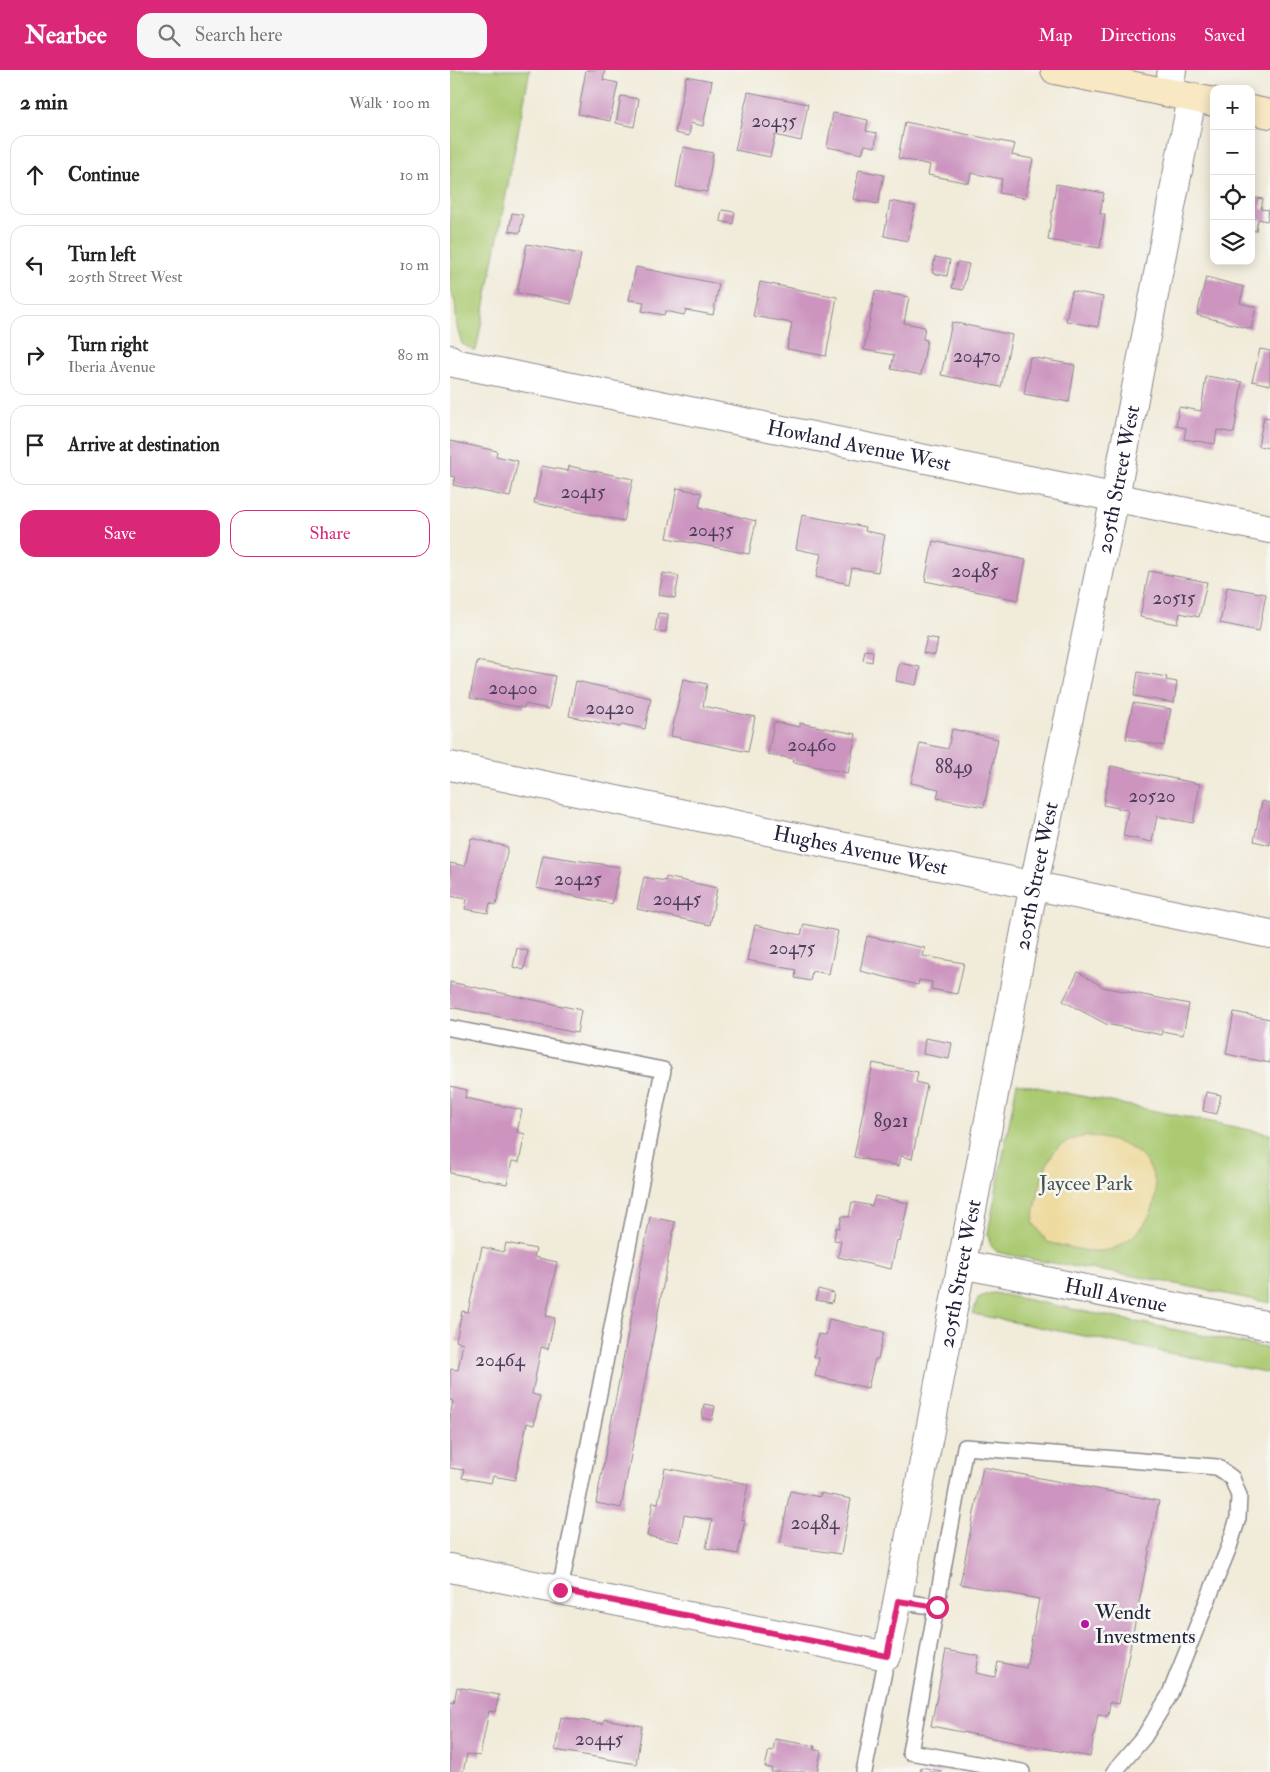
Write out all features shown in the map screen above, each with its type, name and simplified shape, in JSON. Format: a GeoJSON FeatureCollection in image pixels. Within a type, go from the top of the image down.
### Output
{"type":"FeatureCollection","features":[{"type":"Feature","properties":{"kind":"street"},"geometry":{"type":"LineString","coordinates":[[1055,70],[1187,91]]}},
{"type":"Feature","properties":{"kind":"street","name":"205th Street West"},"geometry":{"type":"LineString","coordinates":[[887,1656],[1034,884],[1115,497],[1187,91]]}},
{"type":"Feature","properties":{"kind":"street"},"geometry":{"type":"LineString","coordinates":[[1255,111],[1270,114]]}},
{"type":"Feature","properties":{"kind":"street","name":"Howland Avenue West"},"geometry":{"type":"LineString","coordinates":[[450,359],[454,363],[1270,529]]}},
{"type":"Feature","properties":{"kind":"street","name":"Hughes Avenue West"},"geometry":{"type":"LineString","coordinates":[[450,766],[1034,884],[1270,934]]}},
{"type":"Feature","properties":{"kind":"street","name":"Hull Avenue"},"geometry":{"type":"LineString","coordinates":[[961,1264],[1270,1326]]}},
{"type":"Feature","properties":{"kind":"street"},"geometry":{"type":"LineString","coordinates":[[450,1568],[887,1656]]}},
{"type":"Feature","properties":{"kind":"lane"},"geometry":{"type":"LineString","coordinates":[[450,1028],[663,1070],[560,1590]]}},
{"type":"Feature","properties":{"kind":"lane"},"geometry":{"type":"LineString","coordinates":[[1022,1772],[910,1752],[965,1448],[1217,1467],[1232,1478],[1239,1496],[1238,1518],[1229,1547],[1169,1696],[1144,1737],[1114,1772]]}},
{"type":"Feature","properties":{"kind":"lane"},"geometry":{"type":"LineString","coordinates":[[898,1601],[937,1607]]}},
{"type":"Feature","properties":{"kind":"lane"},"geometry":{"type":"LineString","coordinates":[[864,1772],[887,1656]]}},
{"type":"Feature","properties":{"kind":"green space"},"geometry":{"type":"Polygon","coordinates":[[[450,70],[530,70],[476,351],[462,344],[457,328],[455,302],[450,291],[450,70]]]}},
{"type":"Feature","properties":{"kind":"green space","name":"Jaycee Park"},"geometry":{"type":"Polygon","coordinates":[[[1017,1083],[1270,1134],[1270,1303],[1146,1278],[1034,1260],[997,1252],[990,1245],[988,1233],[1017,1083]]]}},
{"type":"Feature","properties":{"kind":"green space"},"geometry":{"type":"Polygon","coordinates":[[[994,1293],[1270,1349],[1270,1373],[973,1314],[978,1298],[994,1293]]]}},
{"type":"Feature","properties":{"kind":"sand"},"geometry":{"type":"Polygon","coordinates":[[[1089,1136],[1113,1141],[1136,1151],[1147,1163],[1155,1184],[1154,1205],[1150,1215],[1137,1233],[1116,1247],[1101,1251],[1085,1250],[1047,1242],[1033,1222],[1041,1181],[1054,1152],[1067,1142],[1089,1136]]]}},
{"type":"Feature","properties":{"kind":"building"},"geometry":{"type":"Polygon","coordinates":[[[586,70],[605,70],[603,80],[618,83],[610,121],[578,114],[586,70]]]}},
{"type":"Feature","properties":{"kind":"building"},"geometry":{"type":"Polygon","coordinates":[[[686,76],[712,81],[703,126],[691,123],[689,136],[675,133],[686,76]]]}},
{"type":"Feature","properties":{"kind":"building"},"geometry":{"type":"Polygon","coordinates":[[[748,92],[808,104],[801,141],[775,135],[770,157],[735,150],[748,92]]]}},
{"type":"Feature","properties":{"kind":"building"},"geometry":{"type":"Polygon","coordinates":[[[621,96],[639,99],[634,127],[616,123],[621,96]]]}},
{"type":"Feature","properties":{"kind":"building"},"geometry":{"type":"Polygon","coordinates":[[[833,113],[868,120],[866,131],[877,133],[875,147],[865,145],[862,154],[827,147],[833,113]]]}},
{"type":"Feature","properties":{"kind":"building"},"geometry":{"type":"Polygon","coordinates":[[[905,122],[1015,144],[1012,155],[1033,159],[1025,198],[999,193],[1002,179],[971,173],[969,183],[928,175],[930,165],[898,158],[905,122]]]}},
{"type":"Feature","properties":{"kind":"building"},"geometry":{"type":"Polygon","coordinates":[[[683,147],[713,153],[707,192],[676,187],[683,147]]]}},
{"type":"Feature","properties":{"kind":"building"},"geometry":{"type":"Polygon","coordinates":[[[859,170],[884,175],[878,204],[853,199],[859,170]]]}},
{"type":"Feature","properties":{"kind":"building"},"geometry":{"type":"Polygon","coordinates":[[[1056,184],[1104,193],[1100,214],[1105,214],[1100,248],[1048,240],[1056,184]]]}},
{"type":"Feature","properties":{"kind":"building"},"geometry":{"type":"Polygon","coordinates":[[[1255,198],[1263,199],[1261,209],[1269,210],[1267,221],[1258,219],[1256,231],[1255,198]]]}},
{"type":"Feature","properties":{"kind":"building"},"geometry":{"type":"Polygon","coordinates":[[[890,201],[915,206],[908,241],[884,236],[890,201]]]}},
{"type":"Feature","properties":{"kind":"building"},"geometry":{"type":"Polygon","coordinates":[[[722,210],[735,212],[733,224],[720,221],[722,210]]]}},
{"type":"Feature","properties":{"kind":"building"},"geometry":{"type":"Polygon","coordinates":[[[512,213],[523,215],[520,233],[509,231],[512,213]]]}},
{"type":"Feature","properties":{"kind":"building"},"geometry":{"type":"Polygon","coordinates":[[[527,244],[581,254],[571,304],[517,293],[527,244]]]}},
{"type":"Feature","properties":{"kind":"building"},"geometry":{"type":"Polygon","coordinates":[[[935,257],[950,260],[947,276],[932,273],[935,257]]]}},
{"type":"Feature","properties":{"kind":"building"},"geometry":{"type":"Polygon","coordinates":[[[957,262],[969,264],[963,290],[952,288],[957,262]]]}},
{"type":"Feature","properties":{"kind":"building"},"geometry":{"type":"Polygon","coordinates":[[[636,267],[719,284],[713,315],[686,310],[684,315],[665,311],[664,315],[642,311],[644,302],[629,300],[636,267]]]}},
{"type":"Feature","properties":{"kind":"building"},"geometry":{"type":"Polygon","coordinates":[[[1206,277],[1244,287],[1240,303],[1256,307],[1251,329],[1197,315],[1206,277]]]}},
{"type":"Feature","properties":{"kind":"building"},"geometry":{"type":"Polygon","coordinates":[[[760,282],[837,297],[826,356],[787,349],[792,323],[753,316],[760,282]]]}},
{"type":"Feature","properties":{"kind":"building"},"geometry":{"type":"Polygon","coordinates":[[[875,291],[909,297],[904,323],[925,327],[923,339],[927,340],[921,375],[891,369],[894,355],[864,350],[875,291]]]}},
{"type":"Feature","properties":{"kind":"building"},"geometry":{"type":"Polygon","coordinates":[[[1072,291],[1103,297],[1098,327],[1066,321],[1072,291]]]}},
{"type":"Feature","properties":{"kind":"building"},"geometry":{"type":"Polygon","coordinates":[[[952,322],[1012,335],[1001,387],[941,375],[952,322]]]}},
{"type":"Feature","properties":{"kind":"building"},"geometry":{"type":"Polygon","coordinates":[[[1260,349],[1270,351],[1270,385],[1252,381],[1260,349]]]}},
{"type":"Feature","properties":{"kind":"building"},"geometry":{"type":"Polygon","coordinates":[[[1030,357],[1075,365],[1069,402],[1024,394],[1030,357]]]}},
{"type":"Feature","properties":{"kind":"building"},"geometry":{"type":"Polygon","coordinates":[[[1206,376],[1242,382],[1234,433],[1217,430],[1215,444],[1184,439],[1186,428],[1176,426],[1179,407],[1201,411],[1206,376]]]}},
{"type":"Feature","properties":{"kind":"building"},"geometry":{"type":"Polygon","coordinates":[[[1264,417],[1270,418],[1270,448],[1258,446],[1264,417]]]}},
{"type":"Feature","properties":{"kind":"building"},"geometry":{"type":"Polygon","coordinates":[[[450,441],[497,451],[496,456],[518,461],[510,497],[453,485],[455,477],[450,476],[450,441]]]}},
{"type":"Feature","properties":{"kind":"building"},"geometry":{"type":"Polygon","coordinates":[[[542,466],[568,471],[569,466],[633,479],[624,521],[534,503],[542,466]]]}},
{"type":"Feature","properties":{"kind":"building"},"geometry":{"type":"Polygon","coordinates":[[[677,488],[702,493],[699,507],[756,521],[749,554],[667,538],[677,488]]]}},
{"type":"Feature","properties":{"kind":"building"},"geometry":{"type":"Polygon","coordinates":[[[802,515],[866,527],[865,531],[885,535],[878,572],[852,568],[849,584],[816,577],[821,554],[796,549],[802,515]]]}},
{"type":"Feature","properties":{"kind":"building"},"geometry":{"type":"Polygon","coordinates":[[[933,541],[1026,560],[1018,600],[925,581],[933,541]]]}},
{"type":"Feature","properties":{"kind":"building"},"geometry":{"type":"Polygon","coordinates":[[[1149,571],[1207,582],[1199,617],[1180,613],[1178,624],[1140,617],[1149,571]]]}},
{"type":"Feature","properties":{"kind":"building"},"geometry":{"type":"Polygon","coordinates":[[[663,573],[679,576],[675,598],[659,595],[663,573]]]}},
{"type":"Feature","properties":{"kind":"building"},"geometry":{"type":"Polygon","coordinates":[[[1227,587],[1266,594],[1259,631],[1220,623],[1227,587]]]}},
{"type":"Feature","properties":{"kind":"building"},"geometry":{"type":"Polygon","coordinates":[[[658,613],[668,614],[666,632],[655,631],[658,613]]]}},
{"type":"Feature","properties":{"kind":"building"},"geometry":{"type":"Polygon","coordinates":[[[927,637],[938,639],[935,655],[923,653],[927,637]]]}},
{"type":"Feature","properties":{"kind":"building"},"geometry":{"type":"Polygon","coordinates":[[[865,650],[873,651],[872,662],[863,660],[865,650]]]}},
{"type":"Feature","properties":{"kind":"building"},"geometry":{"type":"Polygon","coordinates":[[[477,661],[555,676],[549,709],[525,704],[524,708],[470,698],[477,661]]]}},
{"type":"Feature","properties":{"kind":"building"},"geometry":{"type":"Polygon","coordinates":[[[899,663],[920,667],[916,685],[896,681],[899,663]]]}},
{"type":"Feature","properties":{"kind":"building"},"geometry":{"type":"Polygon","coordinates":[[[1138,672],[1167,677],[1166,680],[1177,682],[1174,703],[1134,696],[1138,672]]]}},
{"type":"Feature","properties":{"kind":"building"},"geometry":{"type":"Polygon","coordinates":[[[683,679],[707,684],[703,706],[755,717],[748,752],[671,736],[683,679]]]}},
{"type":"Feature","properties":{"kind":"building"},"geometry":{"type":"Polygon","coordinates":[[[576,681],[651,698],[645,729],[622,724],[620,727],[569,716],[576,681]]]}},
{"type":"Feature","properties":{"kind":"building"},"geometry":{"type":"Polygon","coordinates":[[[1133,703],[1171,709],[1164,746],[1126,739],[1133,703]]]}},
{"type":"Feature","properties":{"kind":"building"},"geometry":{"type":"Polygon","coordinates":[[[774,722],[800,727],[800,723],[856,734],[848,773],[793,762],[794,759],[768,754],[774,722]]]}},
{"type":"Feature","properties":{"kind":"building"},"geometry":{"type":"Polygon","coordinates":[[[952,729],[998,739],[984,807],[937,798],[939,789],[911,783],[920,743],[948,749],[952,729]]]}},
{"type":"Feature","properties":{"kind":"building"},"geometry":{"type":"Polygon","coordinates":[[[1111,766],[1200,784],[1193,823],[1157,816],[1152,842],[1123,836],[1128,810],[1103,805],[1111,766]]]}},
{"type":"Feature","properties":{"kind":"building"},"geometry":{"type":"Polygon","coordinates":[[[1262,801],[1270,803],[1270,845],[1254,841],[1262,801]]]}},
{"type":"Feature","properties":{"kind":"building"},"geometry":{"type":"Polygon","coordinates":[[[471,838],[508,847],[496,905],[490,903],[488,913],[465,909],[467,899],[450,896],[450,863],[465,866],[471,838]]]}},
{"type":"Feature","properties":{"kind":"building"},"geometry":{"type":"Polygon","coordinates":[[[543,855],[620,867],[612,904],[536,888],[543,855]]]}},
{"type":"Feature","properties":{"kind":"building"},"geometry":{"type":"Polygon","coordinates":[[[644,877],[665,881],[666,877],[717,888],[710,925],[637,909],[644,877]]]}},
{"type":"Feature","properties":{"kind":"building"},"geometry":{"type":"Polygon","coordinates":[[[804,924],[838,931],[829,974],[812,971],[810,981],[795,978],[796,970],[747,960],[755,925],[801,935],[804,924]]]}},
{"type":"Feature","properties":{"kind":"building"},"geometry":{"type":"Polygon","coordinates":[[[867,936],[925,948],[923,956],[964,963],[957,994],[931,989],[932,982],[919,980],[918,985],[860,971],[867,936]]]}},
{"type":"Feature","properties":{"kind":"building"},"geometry":{"type":"Polygon","coordinates":[[[517,948],[528,951],[524,970],[513,967],[517,948]]]}},
{"type":"Feature","properties":{"kind":"building"},"geometry":{"type":"Polygon","coordinates":[[[1078,972],[1103,987],[1189,1004],[1183,1035],[1162,1031],[1162,1035],[1106,1024],[1063,1001],[1078,972]]]}},
{"type":"Feature","properties":{"kind":"building"},"geometry":{"type":"Polygon","coordinates":[[[450,982],[581,1010],[577,1033],[450,1007],[450,982]]]}},
{"type":"Feature","properties":{"kind":"building"},"geometry":{"type":"Polygon","coordinates":[[[1234,1012],[1270,1019],[1270,1063],[1226,1054],[1234,1012]]]}},
{"type":"Feature","properties":{"kind":"building"},"geometry":{"type":"Polygon","coordinates":[[[925,1038],[952,1043],[949,1059],[923,1054],[925,1038]]]}},
{"type":"Feature","properties":{"kind":"building"},"geometry":{"type":"Polygon","coordinates":[[[873,1063],[918,1072],[916,1082],[927,1085],[912,1159],[901,1156],[899,1166],[854,1157],[873,1063]]]}},
{"type":"Feature","properties":{"kind":"building"},"geometry":{"type":"Polygon","coordinates":[[[450,1086],[467,1090],[465,1098],[522,1110],[517,1132],[525,1134],[519,1162],[512,1161],[507,1184],[450,1173],[450,1086]]]}},
{"type":"Feature","properties":{"kind":"building"},"geometry":{"type":"Polygon","coordinates":[[[1206,1092],[1221,1095],[1217,1114],[1203,1111],[1206,1092]]]}},
{"type":"Feature","properties":{"kind":"building"},"geometry":{"type":"Polygon","coordinates":[[[875,1196],[908,1203],[900,1241],[897,1240],[891,1269],[838,1257],[841,1241],[834,1240],[836,1227],[839,1228],[842,1216],[849,1217],[852,1202],[872,1206],[875,1196]]]}},
{"type":"Feature","properties":{"kind":"building"},"geometry":{"type":"Polygon","coordinates":[[[650,1217],[675,1222],[621,1508],[596,1503],[650,1217]]]}},
{"type":"Feature","properties":{"kind":"building"},"geometry":{"type":"Polygon","coordinates":[[[506,1243],[536,1249],[534,1257],[557,1262],[546,1316],[555,1318],[548,1349],[541,1347],[532,1394],[540,1396],[534,1425],[527,1423],[515,1480],[493,1476],[491,1483],[462,1478],[464,1470],[450,1468],[450,1417],[453,1401],[450,1400],[450,1373],[451,1369],[458,1370],[463,1343],[456,1341],[462,1311],[468,1312],[482,1247],[504,1252],[506,1243]]]}},
{"type":"Feature","properties":{"kind":"building"},"geometry":{"type":"Polygon","coordinates":[[[818,1289],[834,1293],[832,1303],[816,1300],[818,1289]]]}},
{"type":"Feature","properties":{"kind":"building"},"geometry":{"type":"Polygon","coordinates":[[[829,1319],[884,1332],[878,1359],[875,1359],[868,1388],[815,1376],[819,1358],[814,1357],[818,1334],[826,1335],[829,1319]]]}},
{"type":"Feature","properties":{"kind":"building"},"geometry":{"type":"Polygon","coordinates":[[[704,1404],[715,1406],[712,1420],[702,1418],[704,1404]]]}},
{"type":"Feature","properties":{"kind":"building","name":"Wendt Investments"},"geometry":{"type":"Polygon","coordinates":[[[983,1467],[1159,1501],[1119,1704],[1110,1702],[1108,1716],[1098,1714],[1090,1757],[931,1726],[946,1650],[979,1656],[976,1673],[995,1677],[998,1662],[1026,1668],[1039,1599],[960,1584],[983,1467]]]}},
{"type":"Feature","properties":{"kind":"building"},"geometry":{"type":"Polygon","coordinates":[[[665,1468],[748,1484],[741,1519],[745,1520],[738,1554],[706,1548],[712,1520],[684,1515],[679,1542],[647,1536],[653,1502],[658,1503],[665,1468]]]}},
{"type":"Feature","properties":{"kind":"building"},"geometry":{"type":"Polygon","coordinates":[[[790,1491],[820,1497],[820,1493],[851,1499],[841,1554],[780,1545],[790,1491]]]}},
{"type":"Feature","properties":{"kind":"building"},"geometry":{"type":"Polygon","coordinates":[[[457,1687],[499,1695],[495,1712],[489,1711],[480,1756],[467,1754],[463,1772],[450,1772],[450,1702],[454,1703],[457,1687]]]}},
{"type":"Feature","properties":{"kind":"building"},"geometry":{"type":"Polygon","coordinates":[[[561,1717],[603,1724],[604,1719],[642,1726],[636,1764],[555,1750],[561,1717]]]}},
{"type":"Feature","properties":{"kind":"building"},"geometry":{"type":"Polygon","coordinates":[[[775,1739],[815,1746],[814,1750],[821,1751],[817,1772],[771,1772],[772,1768],[765,1767],[769,1750],[773,1751],[775,1739]]]}},
{"type":"Feature","properties":{"kind":"building"},"geometry":{"type":"Polygon","coordinates":[[[921,1767],[942,1771],[942,1772],[920,1772],[921,1767]]]}},
{"type":"Feature","properties":{"kind":"place","name":"Wendt Investments"},"geometry":{"type":"Point","coordinates":[1085,1624]}},
{"type":"Feature","properties":{"kind":"route"},"geometry":{"type":"LineString","coordinates":[[560,1590],[887,1656],[898,1601],[937,1607]]}}]}
